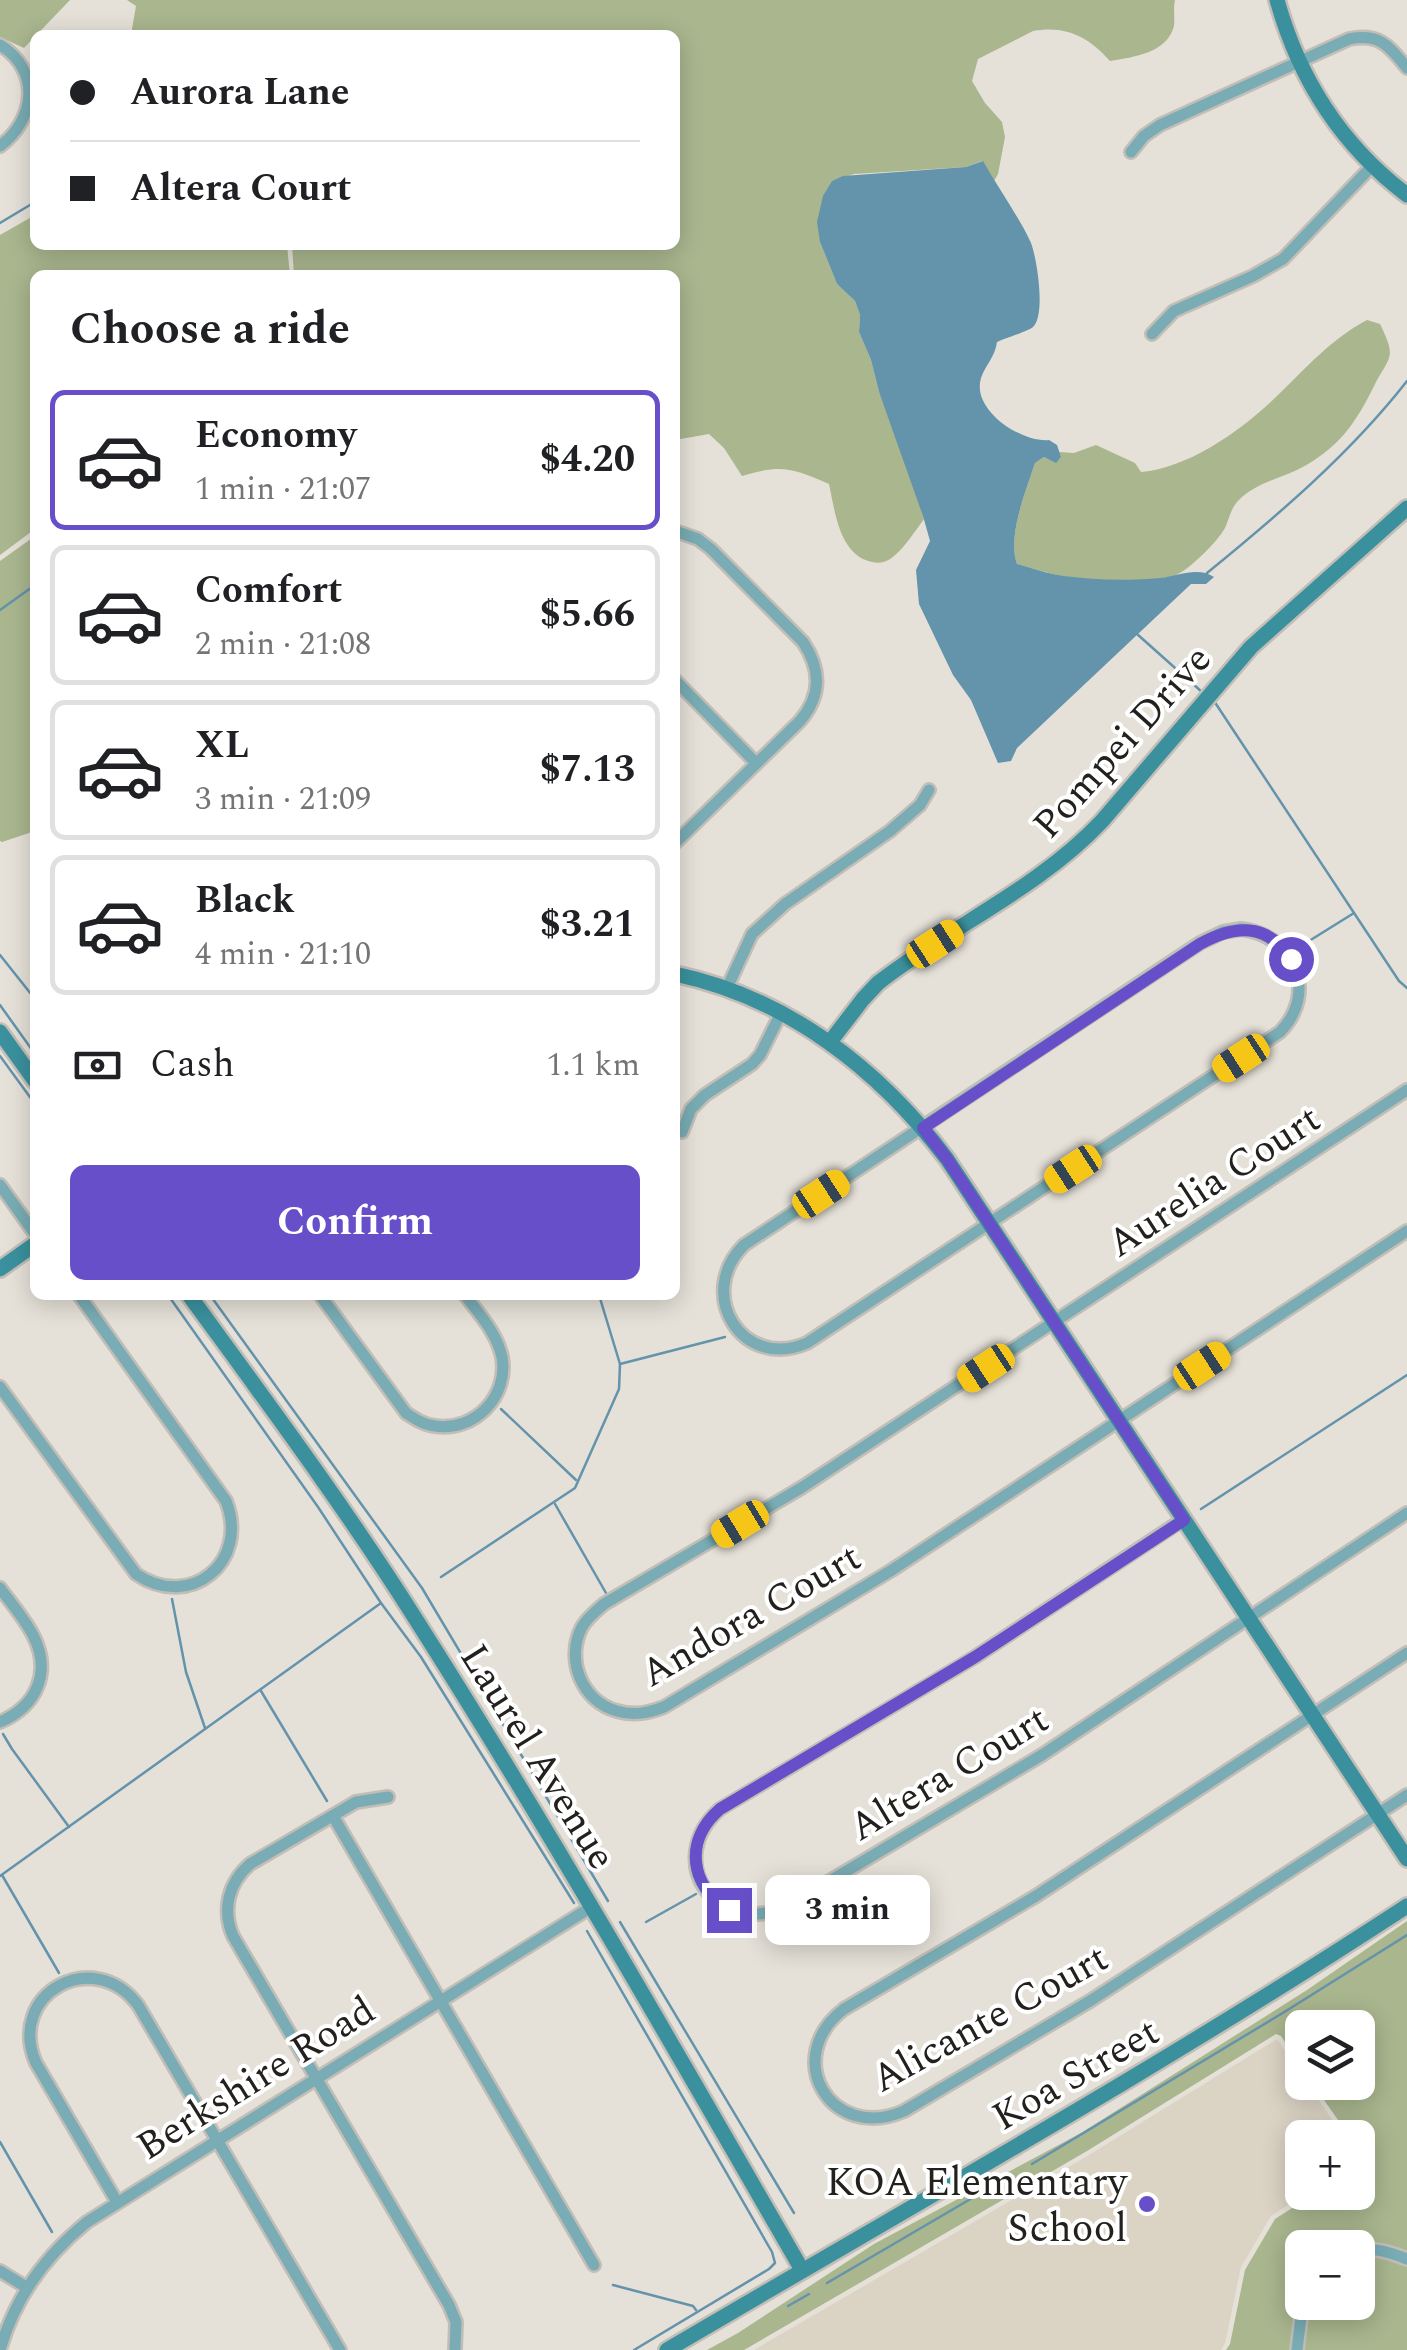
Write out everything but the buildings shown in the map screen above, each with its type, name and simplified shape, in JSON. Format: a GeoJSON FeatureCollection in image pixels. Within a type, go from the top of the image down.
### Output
{"type":"FeatureCollection","features":[{"type":"Feature","properties":{"kind":"street"},"geometry":{"type":"LineString","coordinates":[[1276,0],[1298,62],[1333,121],[1372,166],[1407,195]]}},
{"type":"Feature","properties":{"kind":"street"},"geometry":{"type":"LineString","coordinates":[[1131,152],[1160,125],[1340,42],[1362,37],[1376,39],[1387,44],[1407,68]]}},
{"type":"Feature","properties":{"kind":"street"},"geometry":{"type":"LineString","coordinates":[[0,45],[21,65],[29,94],[22,122],[0,146]]}},
{"type":"Feature","properties":{"kind":"street"},"geometry":{"type":"LineString","coordinates":[[1152,334],[1174,311],[1284,259],[1372,166]]}},
{"type":"Feature","properties":{"kind":"street","name":"Pompei Drive"},"geometry":{"type":"LineString","coordinates":[[830,1042],[862,999],[887,976],[1028,883],[1080,843],[1261,636],[1407,508]]}},
{"type":"Feature","properties":{"kind":"street"},"geometry":{"type":"LineString","coordinates":[[680,533],[711,549],[803,642],[813,660],[818,685],[812,705],[800,721],[680,839]]}},
{"type":"Feature","properties":{"kind":"street"},"geometry":{"type":"LineString","coordinates":[[680,685],[756,763]]}},
{"type":"Feature","properties":{"kind":"street"},"geometry":{"type":"LineString","coordinates":[[727,988],[752,934],[785,904],[890,830],[920,805],[929,790]]}},
{"type":"Feature","properties":{"kind":"street"},"geometry":{"type":"LineString","coordinates":[[1250,930],[1268,936],[1287,952],[1298,978],[1299,996],[1292,1016],[1280,1032],[801,1346],[784,1350],[766,1348],[734,1326],[725,1306],[723,1285],[738,1250],[923,1128],[1213,936],[1250,930]]}},
{"type":"Feature","properties":{"kind":"street"},"geometry":{"type":"LineString","coordinates":[[680,975],[727,988],[830,1042],[881,1083],[923,1128],[1407,1860]]}},
{"type":"Feature","properties":{"kind":"street"},"geometry":{"type":"LineString","coordinates":[[682,1132],[691,1109],[705,1095],[752,1064],[781,1013]]}},
{"type":"Feature","properties":{"kind":"street"},"geometry":{"type":"LineString","coordinates":[[0,1032],[30,1074]]}},
{"type":"Feature","properties":{"kind":"street","name":"Aurelia Court"},"geometry":{"type":"LineString","coordinates":[[1055,1323],[1407,1090]]}},
{"type":"Feature","properties":{"kind":"street"},"geometry":{"type":"LineString","coordinates":[[0,1186],[30,1227]]}},
{"type":"Feature","properties":{"kind":"street"},"geometry":{"type":"LineString","coordinates":[[1119,1421],[1407,1231]]}},
{"type":"Feature","properties":{"kind":"street"},"geometry":{"type":"LineString","coordinates":[[0,1270],[30,1248]]}},
{"type":"Feature","properties":{"kind":"street"},"geometry":{"type":"LineString","coordinates":[[0,1386],[136,1574],[160,1585],[182,1586],[196,1583],[218,1568],[233,1535],[226,1501],[83,1300]]}},
{"type":"Feature","properties":{"kind":"street","name":"Laurel Avenue"},"geometry":{"type":"LineString","coordinates":[[193,1300],[314,1467],[414,1616],[593,1906],[802,2270]]}},
{"type":"Feature","properties":{"kind":"street"},"geometry":{"type":"LineString","coordinates":[[324,1300],[406,1413],[424,1424],[444,1427],[466,1422],[486,1409],[494,1400],[502,1377],[501,1354],[494,1337],[468,1300]]}},
{"type":"Feature","properties":{"kind":"street","name":"Andora Court"},"geometry":{"type":"LineString","coordinates":[[1055,1323],[801,1488],[604,1604],[584,1623],[575,1650],[576,1665],[586,1688],[602,1704],[618,1712],[647,1713],[664,1707],[892,1570],[1119,1421]]}},
{"type":"Feature","properties":{"kind":"street","name":"Altera Court"},"geometry":{"type":"LineString","coordinates":[[1184,1520],[975,1657],[720,1809],[706,1824],[697,1844],[696,1866],[703,1886],[721,1904],[742,1914],[756,1916],[786,1907],[1042,1755],[1407,1513]]}},
{"type":"Feature","properties":{"kind":"street"},"geometry":{"type":"LineString","coordinates":[[0,1588],[33,1635],[41,1658],[39,1682],[30,1700],[22,1710],[0,1722]]}},
{"type":"Feature","properties":{"kind":"street","name":"Alicante Court"},"geometry":{"type":"LineString","coordinates":[[1407,1653],[1036,1896],[834,2017],[821,2033],[816,2052],[818,2078],[827,2096],[848,2114],[868,2120],[892,2117],[1090,2001],[1407,1795]]}},
{"type":"Feature","properties":{"kind":"street"},"geometry":{"type":"LineString","coordinates":[[388,1796],[356,1802],[250,1864],[236,1880],[227,1908],[233,1936],[449,2305],[456,2322],[455,2350]]}},
{"type":"Feature","properties":{"kind":"street"},"geometry":{"type":"LineString","coordinates":[[332,1816],[594,2265]]}},
{"type":"Feature","properties":{"kind":"street","name":"Berkshire Road"},"geometry":{"type":"LineString","coordinates":[[0,2350],[26,2287],[62,2242],[117,2202],[593,1906]]}},
{"type":"Feature","properties":{"kind":"street","name":"Koa Street"},"geometry":{"type":"LineString","coordinates":[[667,2350],[1146,2070],[1407,1906]]}},
{"type":"Feature","properties":{"kind":"street"},"geometry":{"type":"LineString","coordinates":[[117,2202],[32,2054],[31,2020],[37,2006],[52,1990],[80,1979],[97,1978],[114,1984],[138,2005],[340,2350]]}},
{"type":"Feature","properties":{"kind":"street"},"geometry":{"type":"LineString","coordinates":[[1375,2248],[1407,2259]]}},
{"type":"Feature","properties":{"kind":"street"},"geometry":{"type":"LineString","coordinates":[[0,2271],[26,2287]]}},
{"type":"Feature","properties":{"kind":"street"},"geometry":{"type":"LineString","coordinates":[[1298,2350],[1301,2320]]}},
{"type":"Feature","properties":{"kind":"shaded area","name":"KOA Elementary School"},"geometry":{"type":"Polygon","coordinates":[[[1277,2039],[1285,2051],[1285,2100],[1319,2100],[1332,2120],[1285,2120],[1285,2207],[1271,2216],[1241,2267],[1221,2350],[754,2350],[1089,2155],[1277,2039]]]}},
{"type":"Feature","properties":{"kind":"green space"},"geometry":{"type":"Polygon","coordinates":[[[0,0],[70,0],[41,30],[30,30],[30,42],[24,48],[0,37],[0,0]]]}},
{"type":"Feature","properties":{"kind":"green space"},"geometry":{"type":"Polygon","coordinates":[[[127,0],[1175,0],[1170,35],[1157,48],[1139,55],[1110,61],[1076,35],[1045,30],[1033,31],[978,59],[972,81],[1002,122],[1005,137],[994,181],[982,161],[966,167],[854,174],[832,181],[820,242],[837,284],[855,301],[860,315],[859,332],[924,519],[898,552],[878,563],[861,558],[845,541],[829,484],[786,470],[742,476],[724,448],[709,434],[680,439],[680,270],[294,270],[292,250],[680,250],[680,30],[132,30],[136,6],[127,0]]]}},
{"type":"Feature","properties":{"kind":"green space"},"geometry":{"type":"Polygon","coordinates":[[[30,218],[30,250],[288,250],[290,270],[30,270],[30,533],[0,555],[0,235],[30,218]]]}},
{"type":"Feature","properties":{"kind":"green space"},"geometry":{"type":"Polygon","coordinates":[[[1367,320],[1380,324],[1390,351],[1353,423],[1313,461],[1244,495],[1216,540],[1182,572],[1151,580],[1103,580],[1062,576],[1017,564],[1016,527],[1035,463],[1044,457],[1056,462],[1061,457],[1059,452],[1074,453],[1096,445],[1135,463],[1141,472],[1178,463],[1248,422],[1330,345],[1367,320]]]}},
{"type":"Feature","properties":{"kind":"green space"},"geometry":{"type":"Polygon","coordinates":[[[30,540],[30,833],[2,842],[0,841],[0,561],[30,540]]]}},
{"type":"Feature","properties":{"kind":"green space"},"geometry":{"type":"Polygon","coordinates":[[[1407,1921],[1407,2254],[1375,2244],[1375,2230],[1285,2230],[1285,2320],[1295,2320],[1292,2350],[1226,2350],[1245,2270],[1275,2219],[1289,2210],[1375,2210],[1375,2120],[1338,2120],[1324,2100],[1375,2100],[1375,2010],[1285,2010],[1285,2042],[1276,2034],[1087,2151],[744,2350],[707,2350],[874,2244],[1081,2133],[1307,1990],[1407,1921]]]}},
{"type":"Feature","properties":{"kind":"green space"},"geometry":{"type":"Polygon","coordinates":[[[1375,2254],[1407,2265],[1407,2350],[1303,2350],[1306,2320],[1375,2320],[1375,2254]]]}},
{"type":"Feature","properties":{"kind":"water"},"geometry":{"type":"Polygon","coordinates":[[[983,161],[1031,243],[1040,299],[1033,327],[997,342],[981,378],[980,390],[984,402],[1001,422],[1026,436],[1049,440],[1057,445],[1061,457],[1056,463],[1044,457],[1035,463],[1016,527],[1017,564],[1087,578],[1148,579],[1195,572],[1214,577],[1206,584],[1191,584],[1017,748],[1011,761],[998,763],[971,700],[953,675],[919,604],[916,570],[930,541],[859,332],[860,315],[855,301],[837,284],[820,242],[817,222],[823,196],[832,181],[843,176],[966,167],[983,161]]]}},
{"type":"Feature","properties":{"kind":"waterway"},"geometry":{"type":"LineString","coordinates":[[0,223],[30,205]]}},
{"type":"Feature","properties":{"kind":"waterway"},"geometry":{"type":"LineString","coordinates":[[1207,573],[1337,459],[1407,381]]}},
{"type":"Feature","properties":{"kind":"waterway"},"geometry":{"type":"LineString","coordinates":[[0,610],[30,589]]}},
{"type":"Feature","properties":{"kind":"waterway"},"geometry":{"type":"LineString","coordinates":[[1137,634],[1202,692]]}},
{"type":"Feature","properties":{"kind":"waterway"},"geometry":{"type":"LineString","coordinates":[[1212,700],[1407,988]]}},
{"type":"Feature","properties":{"kind":"waterway"},"geometry":{"type":"LineString","coordinates":[[1301,946],[1354,913]]}},
{"type":"Feature","properties":{"kind":"waterway"},"geometry":{"type":"LineString","coordinates":[[0,955],[30,993]]}},
{"type":"Feature","properties":{"kind":"waterway"},"geometry":{"type":"LineString","coordinates":[[0,1005],[30,1047]]}},
{"type":"Feature","properties":{"kind":"waterway"},"geometry":{"type":"LineString","coordinates":[[0,1056],[30,1097]]}},
{"type":"Feature","properties":{"kind":"waterway"},"geometry":{"type":"LineString","coordinates":[[172,1300],[421,1657],[574,1903]]}},
{"type":"Feature","properties":{"kind":"waterway"},"geometry":{"type":"LineString","coordinates":[[214,1300],[422,1588],[608,1901]]}},
{"type":"Feature","properties":{"kind":"waterway"},"geometry":{"type":"LineString","coordinates":[[441,1577],[575,1488],[619,1389],[620,1364],[601,1300]]}},
{"type":"Feature","properties":{"kind":"waterway"},"geometry":{"type":"LineString","coordinates":[[620,1364],[725,1337]]}},
{"type":"Feature","properties":{"kind":"waterway"},"geometry":{"type":"LineString","coordinates":[[1201,1509],[1407,1375]]}},
{"type":"Feature","properties":{"kind":"waterway"},"geometry":{"type":"LineString","coordinates":[[501,1409],[576,1480]]}},
{"type":"Feature","properties":{"kind":"waterway"},"geometry":{"type":"LineString","coordinates":[[555,1504],[606,1593]]}},
{"type":"Feature","properties":{"kind":"waterway"},"geometry":{"type":"LineString","coordinates":[[172,1599],[186,1672],[205,1728]]}},
{"type":"Feature","properties":{"kind":"waterway"},"geometry":{"type":"LineString","coordinates":[[0,1876],[381,1603]]}},
{"type":"Feature","properties":{"kind":"waterway"},"geometry":{"type":"LineString","coordinates":[[261,1691],[327,1801]]}},
{"type":"Feature","properties":{"kind":"waterway"},"geometry":{"type":"LineString","coordinates":[[3,1734],[69,1827]]}},
{"type":"Feature","properties":{"kind":"waterway"},"geometry":{"type":"LineString","coordinates":[[2,1875],[59,1973]]}},
{"type":"Feature","properties":{"kind":"waterway"},"geometry":{"type":"LineString","coordinates":[[646,1922],[696,1894]]}},
{"type":"Feature","properties":{"kind":"waterway"},"geometry":{"type":"LineString","coordinates":[[620,1922],[794,2213]]}},
{"type":"Feature","properties":{"kind":"waterway"},"geometry":{"type":"LineString","coordinates":[[587,1931],[775,2263],[634,2350]]}},
{"type":"Feature","properties":{"kind":"waterway"},"geometry":{"type":"LineString","coordinates":[[1032,2164],[1407,1935]]}},
{"type":"Feature","properties":{"kind":"waterway"},"geometry":{"type":"LineString","coordinates":[[0,2142],[52,2232]]}},
{"type":"Feature","properties":{"kind":"waterway"},"geometry":{"type":"LineString","coordinates":[[827,2283],[991,2187]]}},
{"type":"Feature","properties":{"kind":"waterway"},"geometry":{"type":"LineString","coordinates":[[613,2285],[696,2310]]}},
{"type":"Feature","properties":{"kind":"waterway"},"geometry":{"type":"LineString","coordinates":[[788,2306],[809,2294]]}},
{"type":"Feature","properties":{"kind":"place","name":"KOA Elementary School"},"geometry":{"type":"Point","coordinates":[1147,2204]}},
{"type":"Feature","properties":{"kind":"route"},"geometry":{"type":"LineString","coordinates":[[729,1910],[707,1892],[696,1866],[701,1834],[720,1809],[975,1657],[1184,1520],[923,1128],[1223,932],[1259,932],[1282,946],[1291,959]]}}]}
